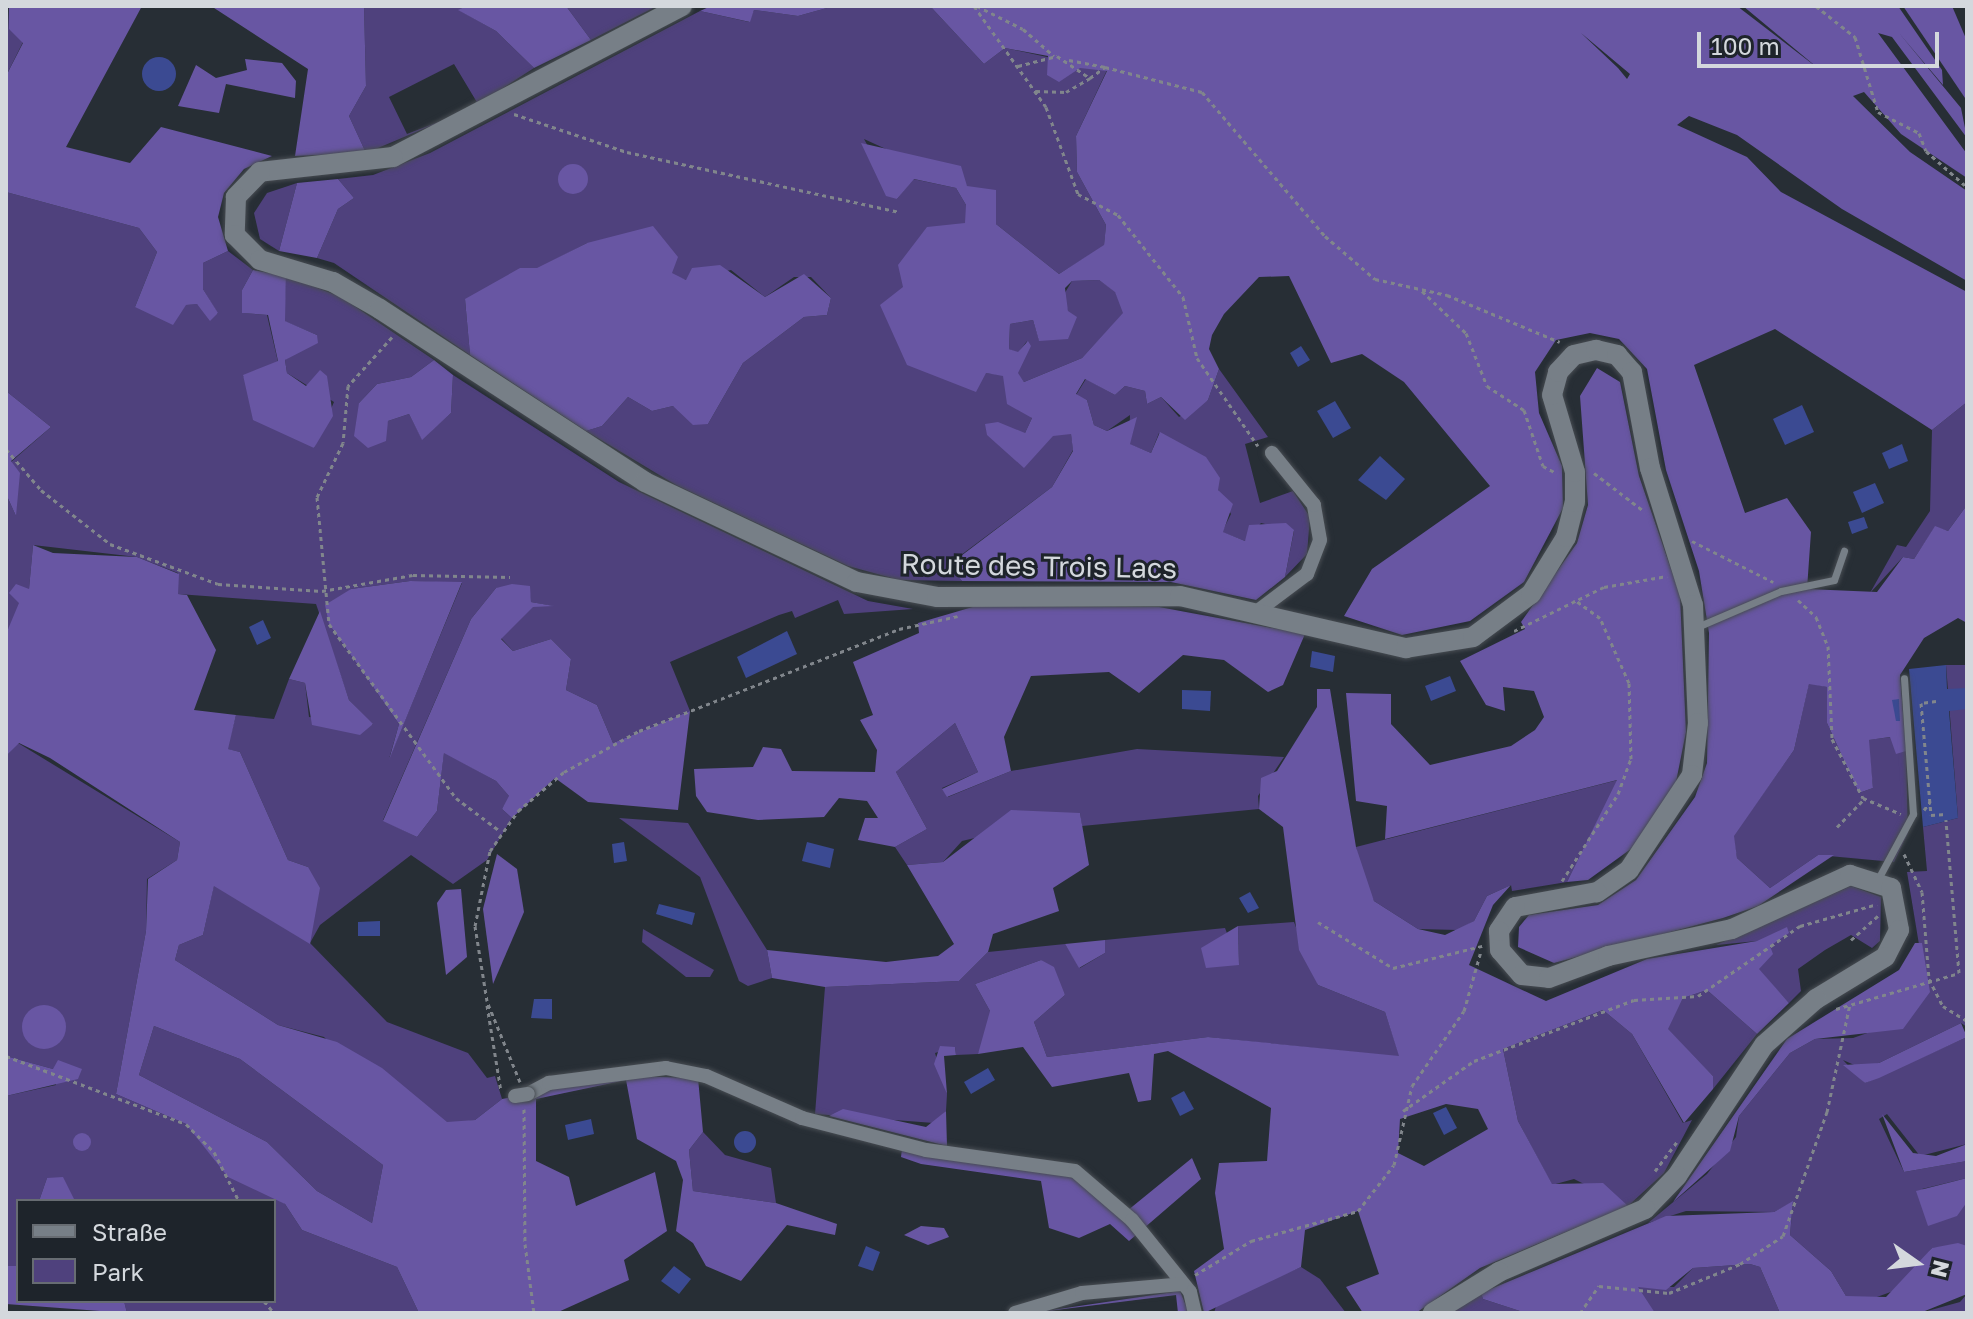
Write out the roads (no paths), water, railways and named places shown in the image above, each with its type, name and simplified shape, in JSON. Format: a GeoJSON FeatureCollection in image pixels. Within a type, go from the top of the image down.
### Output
{"type":"FeatureCollection","features":[{"type":"Feature","properties":{"kind":"street","name":"Route des Trois Lacs"},"geometry":{"type":"LineString","coordinates":[[682,6],[496,107],[374,163],[260,172],[236,197],[233,228],[250,254],[333,282],[402,324],[597,455],[802,559],[895,592],[983,597],[1154,595],[1255,613],[1406,648],[1473,637],[1512,613],[1549,568],[1574,515],[1575,472],[1552,395],[1571,357],[1604,351],[1628,365],[1671,529],[1688,578],[1695,628]]}},
{"type":"Feature","properties":{"kind":"street"},"geometry":{"type":"LineString","coordinates":[[1255,613],[1307,574],[1320,540],[1314,505],[1272,453]]}},
{"type":"Feature","properties":{"kind":"street"},"geometry":{"type":"LineString","coordinates":[[1433,1313],[1499,1272],[1628,1220],[1661,1195],[1764,1045],[1816,999],[1891,950],[1900,907],[1878,879],[1843,876],[1732,929],[1530,978],[1506,961],[1499,931],[1515,907],[1551,897],[1588,894],[1618,880],[1683,795],[1697,741],[1695,628]]}},
{"type":"Feature","properties":{"kind":"street"},"geometry":{"type":"LineString","coordinates":[[522,1095],[593,1075],[666,1068],[706,1076],[802,1118],[926,1150],[1075,1171],[1132,1220],[1182,1284],[1195,1313]]}},
{"type":"Feature","properties":{"kind":"street"},"geometry":{"type":"LineString","coordinates":[[1015,1313],[1082,1293],[1182,1284]]}},
{"type":"Feature","properties":{"kind":"lane"},"geometry":{"type":"LineString","coordinates":[[1695,628],[1781,591],[1834,580],[1844,551]]}},
{"type":"Feature","properties":{"kind":"lane"},"geometry":{"type":"LineString","coordinates":[[1878,879],[1913,814],[1904,678]]}}]}
